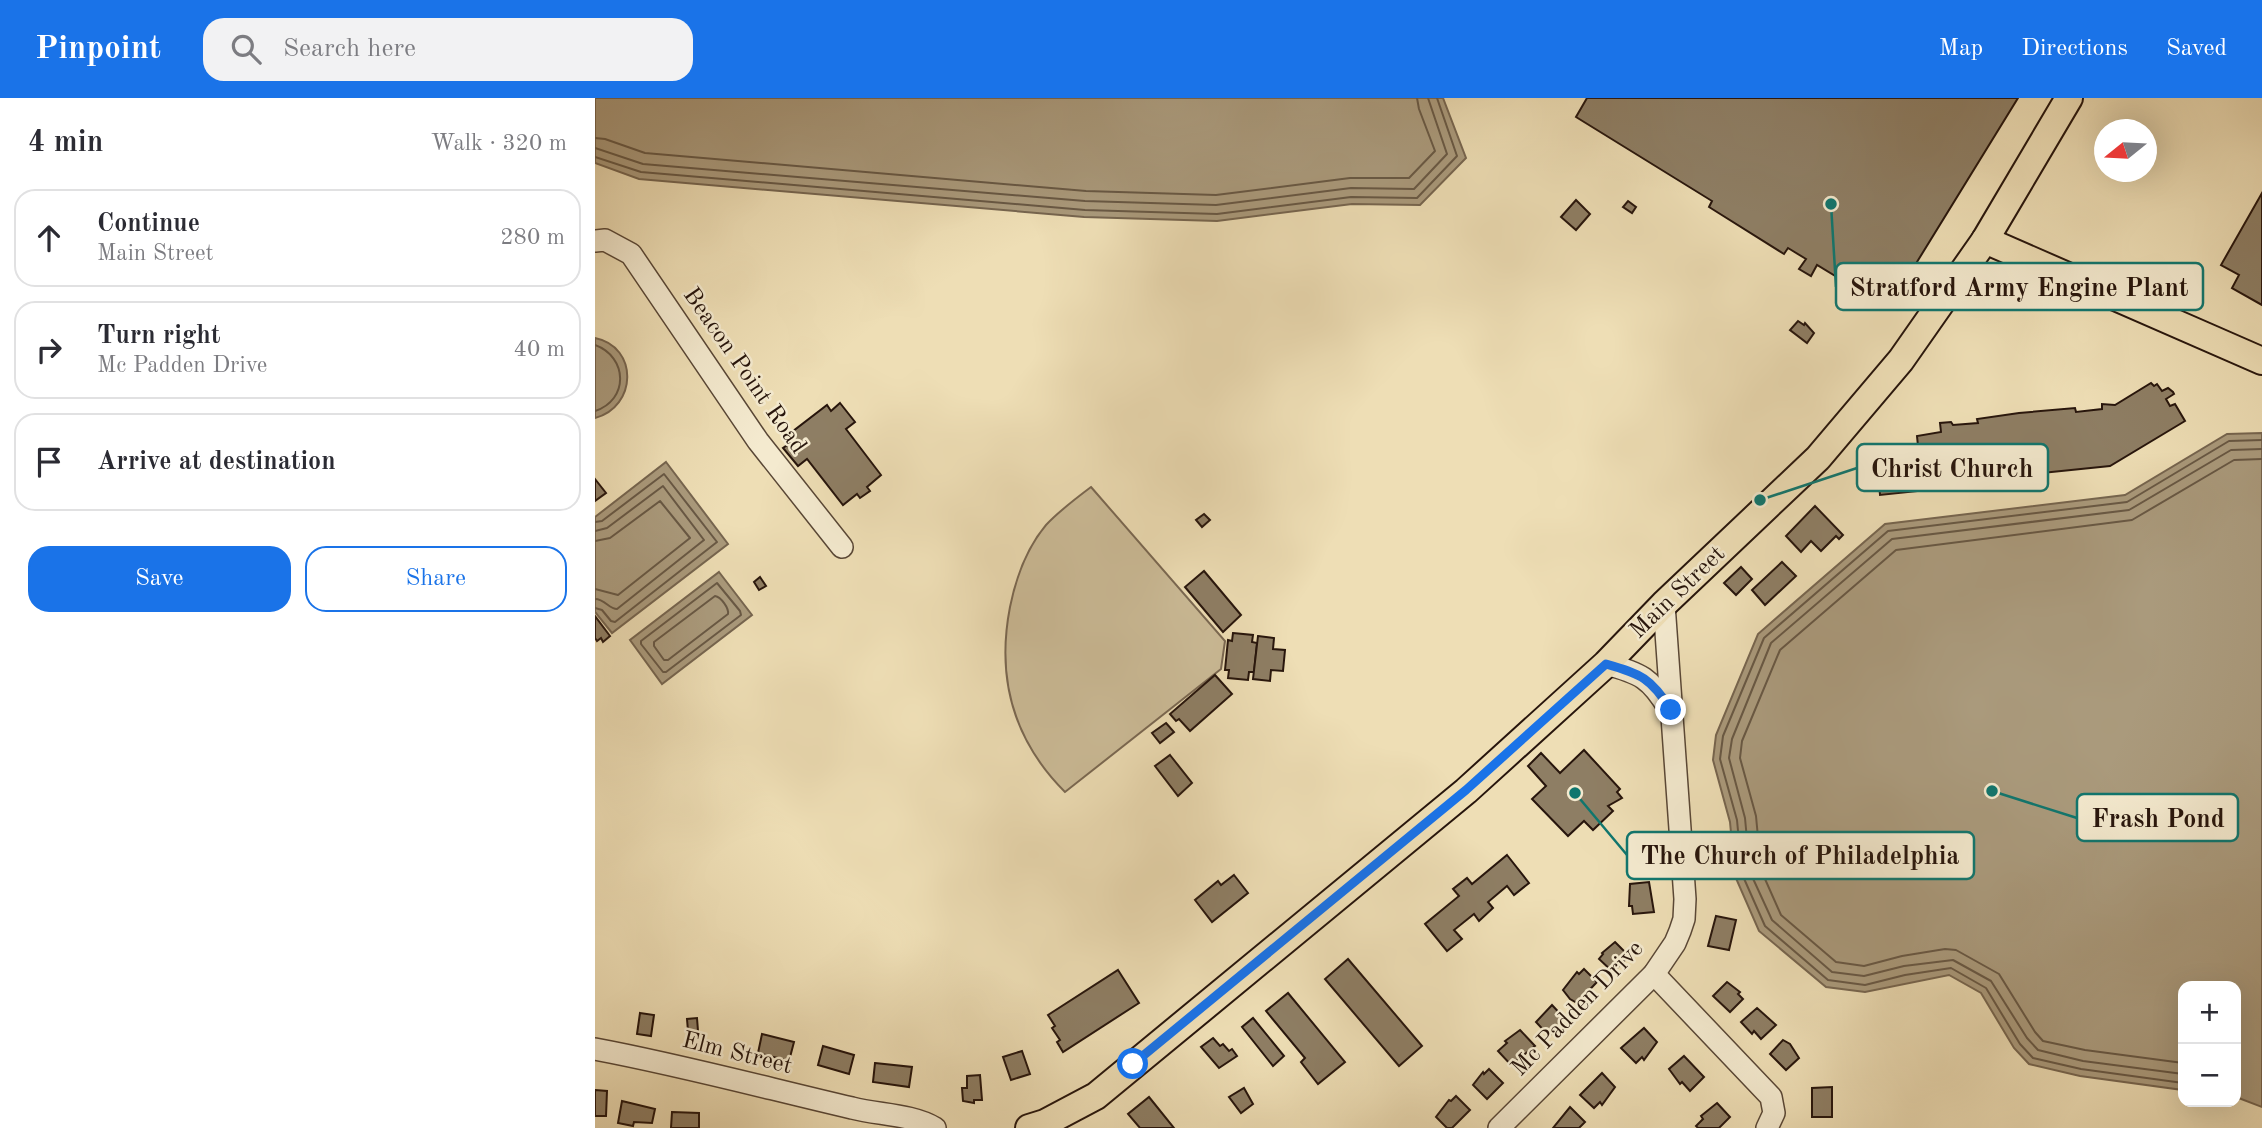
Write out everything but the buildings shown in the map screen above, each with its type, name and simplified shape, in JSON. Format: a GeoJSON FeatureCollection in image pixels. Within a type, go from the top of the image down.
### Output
{"type":"FeatureCollection","features":[{"type":"Feature","properties":{"kind":"main road","name":"Main Street"},"geometry":{"type":"LineString","coordinates":[[1029,1128],[1045,1123],[1096,1096],[1445,808],[1606,664],[1664,604],[1818,458],[1901,360],[1985,240],[2069,98]]}},
{"type":"Feature","properties":{"kind":"main road"},"geometry":{"type":"LineString","coordinates":[[1985,240],[2262,361]]}},
{"type":"Feature","properties":{"kind":"street","name":"Beacon Point Road"},"geometry":{"type":"LineString","coordinates":[[595,241],[605,240],[631,254],[758,441],[842,547]]}},
{"type":"Feature","properties":{"kind":"street","name":"Mc Padden Drive"},"geometry":{"type":"LineString","coordinates":[[1499,1128],[1654,974],[1675,943],[1684,919],[1685,900],[1664,604]]}},
{"type":"Feature","properties":{"kind":"street"},"geometry":{"type":"LineString","coordinates":[[1606,664],[1653,683],[1671,710]]}},
{"type":"Feature","properties":{"kind":"street"},"geometry":{"type":"LineString","coordinates":[[1654,974],[1771,1097],[1774,1113],[1767,1128]]}},
{"type":"Feature","properties":{"kind":"street","name":"Elm Street"},"geometry":{"type":"LineString","coordinates":[[595,1049],[648,1059],[865,1112],[915,1119],[935,1128]]}},
{"type":"Feature","properties":{"kind":"street","name":"Elm Street"},"geometry":{"type":"LineString","coordinates":[[865,1112],[885,1128]]}},
{"type":"Feature","properties":{"kind":"shaded area"},"geometry":{"type":"Polygon","coordinates":[[[1091,487],[1225,641],[1221,669],[1065,792],[1032,751],[1021,730],[1008,683],[1006,633],[1015,585],[1033,544],[1051,520],[1091,487]]]}},
{"type":"Feature","properties":{"kind":"water"},"geometry":{"type":"Polygon","coordinates":[[[595,98],[1443,98],[1466,158],[1420,205],[1352,204],[1217,221],[1084,217],[639,179],[595,163],[595,98]]]}},
{"type":"Feature","properties":{"kind":"water"},"geometry":{"type":"Polygon","coordinates":[[[595,338],[609,344],[619,353],[625,364],[627,377],[619,402],[609,412],[595,418],[595,338]]]}},
{"type":"Feature","properties":{"kind":"water"},"geometry":{"type":"Polygon","coordinates":[[[2262,433],[2262,1107],[2241,1099],[2241,981],[2178,981],[2178,1089],[2080,1076],[2029,1064],[2014,1048],[1981,993],[1949,975],[1865,992],[1826,987],[1759,931],[1735,876],[1730,822],[1713,760],[1716,735],[1758,634],[1885,524],[2125,495],[2227,434],[2262,433]]]}},
{"type":"Feature","properties":{"kind":"water"},"geometry":{"type":"Polygon","coordinates":[[[666,462],[728,544],[612,633],[595,612],[595,517],[666,462]]]}},
{"type":"Feature","properties":{"kind":"water"},"geometry":{"type":"Polygon","coordinates":[[[719,572],[752,615],[662,684],[630,640],[719,572]]]}},
{"type":"Feature","properties":{"kind":"place","name":"Stratford Army Engine Plant"},"geometry":{"type":"Point","coordinates":[1831,204]}},
{"type":"Feature","properties":{"kind":"place","name":"Christ Church"},"geometry":{"type":"Point","coordinates":[1760,500]}},
{"type":"Feature","properties":{"kind":"place","name":"Frash Pond"},"geometry":{"type":"Point","coordinates":[1992,791]}},
{"type":"Feature","properties":{"kind":"place","name":"The Church of Philadelphia"},"geometry":{"type":"Point","coordinates":[1575,793]}},
{"type":"Feature","properties":{"kind":"route"},"geometry":{"type":"LineString","coordinates":[[1133,1064],[1466,790],[1606,664],[1653,683],[1671,710]]}}]}
